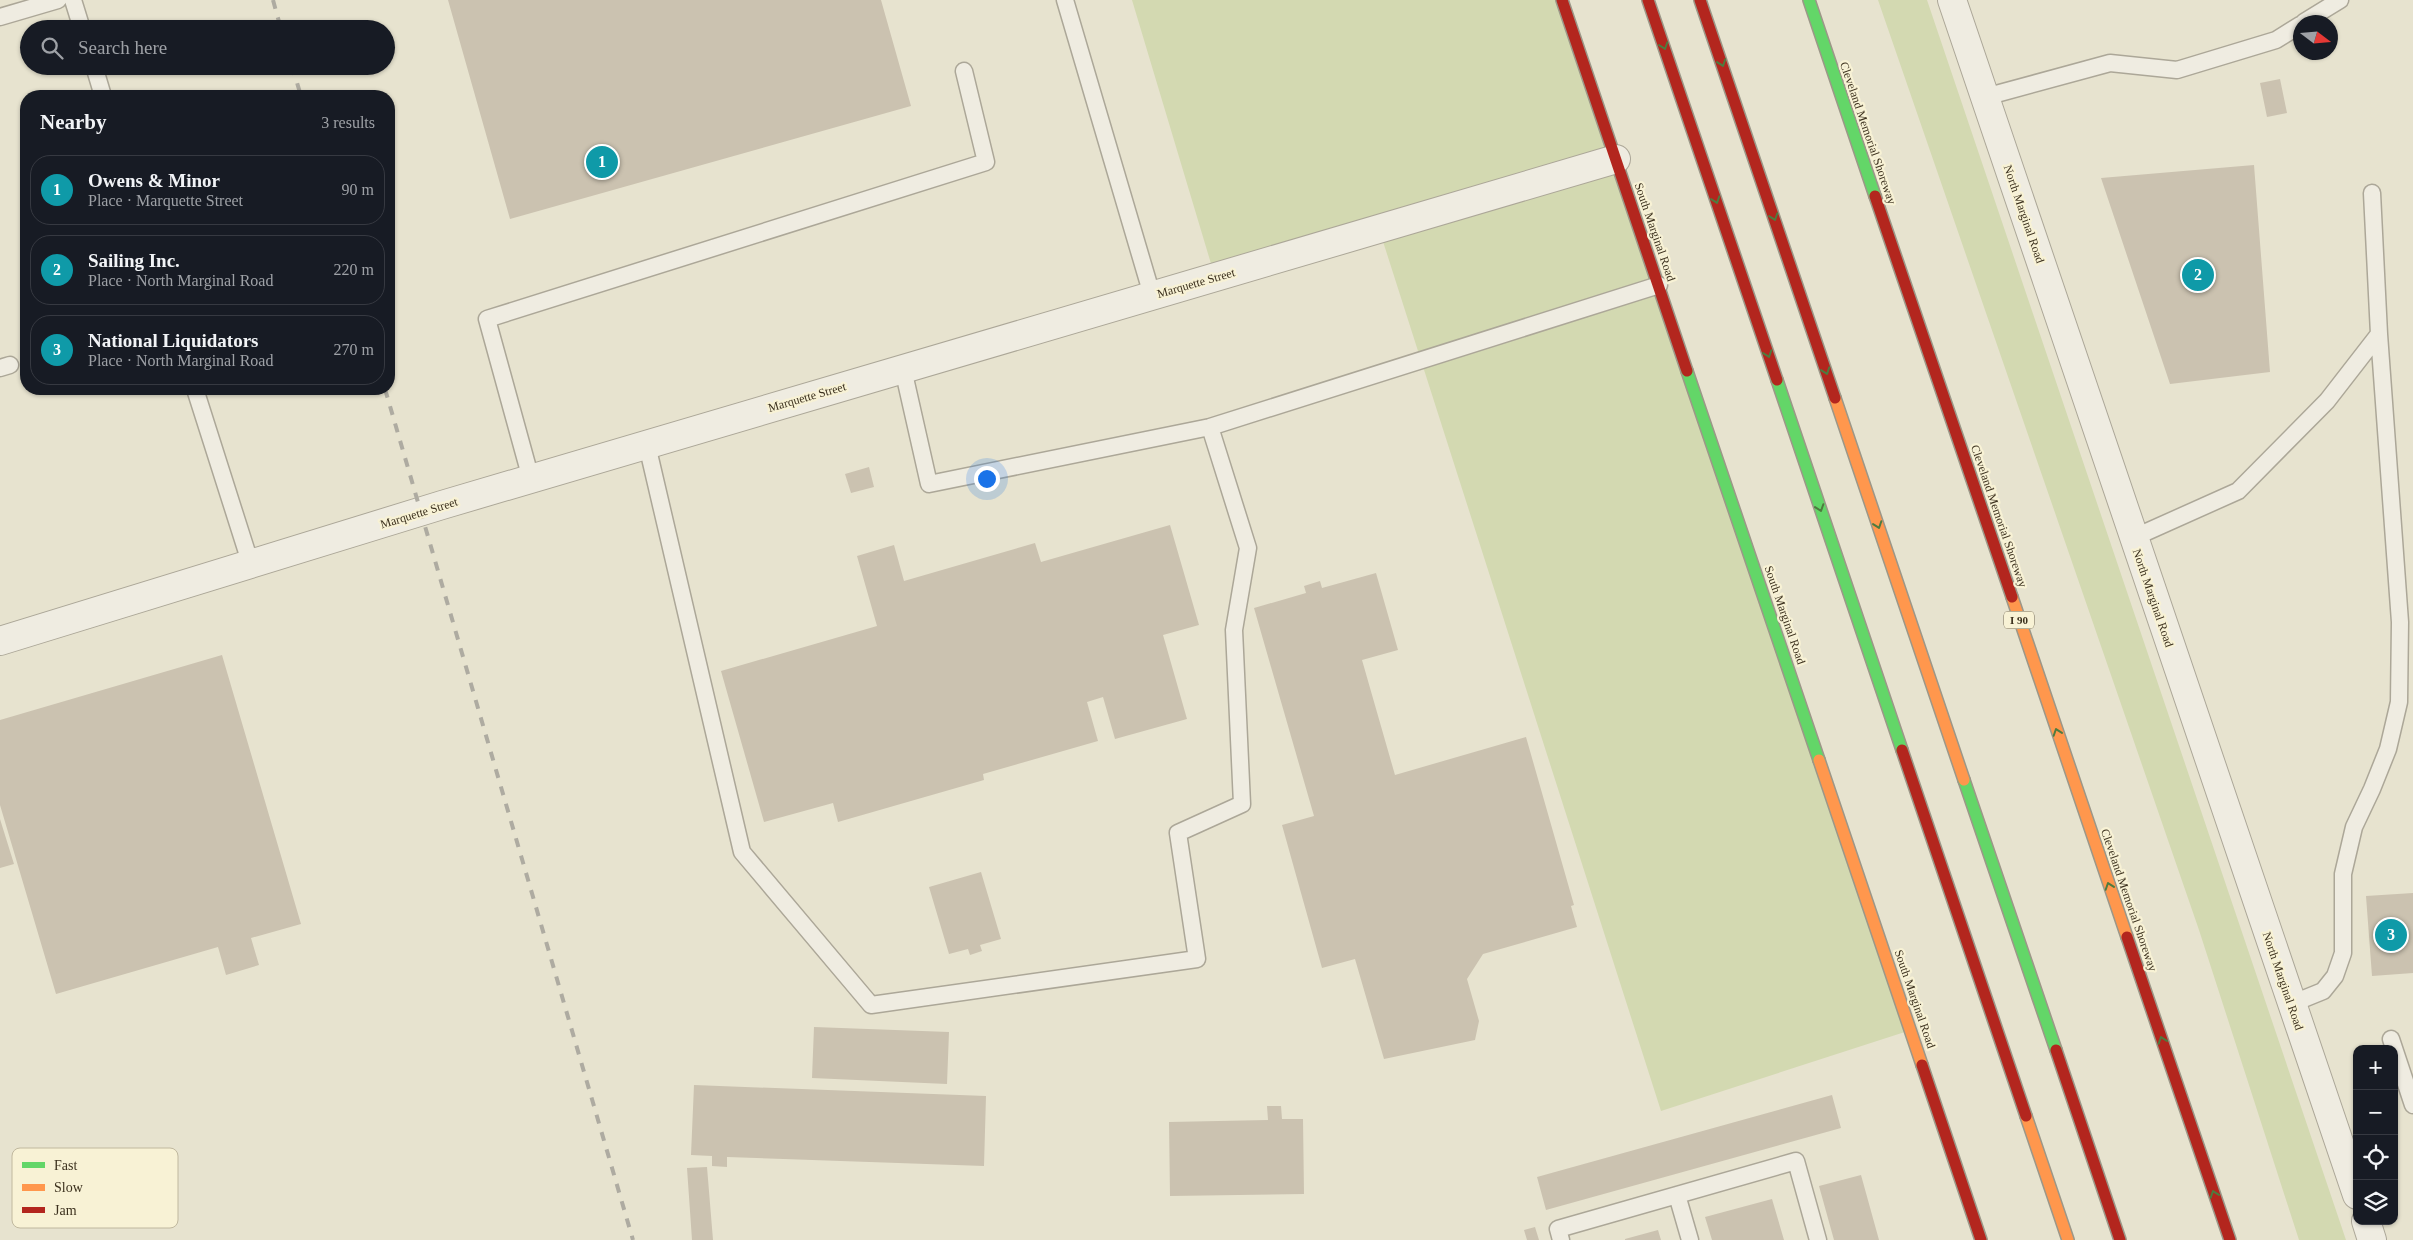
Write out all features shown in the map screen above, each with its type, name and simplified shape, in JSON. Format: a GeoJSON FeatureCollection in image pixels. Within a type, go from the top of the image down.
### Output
{"type":"FeatureCollection","features":[{"type":"Feature","properties":{"kind":"main road","name":"South Marginal Road"},"geometry":{"type":"LineString","coordinates":[[1562,0],[1981,1240]]}},
{"type":"Feature","properties":{"kind":"main road"},"geometry":{"type":"LineString","coordinates":[[1648,0],[2068,1240]]}},
{"type":"Feature","properties":{"kind":"main road"},"geometry":{"type":"LineString","coordinates":[[1700,0],[2120,1240]]}},
{"type":"Feature","properties":{"kind":"main road","name":"Cleveland Memorial Shoreway"},"geometry":{"type":"LineString","coordinates":[[1809,0],[2230,1240]]}},
{"type":"Feature","properties":{"kind":"street","name":"North Marginal Road"},"geometry":{"type":"LineString","coordinates":[[1952,0],[2353,1183]]}},
{"type":"Feature","properties":{"kind":"street","name":"Marquette Street"},"geometry":{"type":"LineString","coordinates":[[0,641],[647,444],[1616,159]]}},
{"type":"Feature","properties":{"kind":"street"},"geometry":{"type":"LineString","coordinates":[[2367,1225],[2372,1240]]}},
{"type":"Feature","properties":{"kind":"lane"},"geometry":{"type":"LineString","coordinates":[[0,17],[58,0]]}},
{"type":"Feature","properties":{"kind":"lane"},"geometry":{"type":"LineString","coordinates":[[73,0],[79,20]]}},
{"type":"Feature","properties":{"kind":"lane"},"geometry":{"type":"LineString","coordinates":[[1065,0],[1152,295]]}},
{"type":"Feature","properties":{"kind":"lane"},"geometry":{"type":"LineString","coordinates":[[2315,15],[2340,0]]}},
{"type":"Feature","properties":{"kind":"lane"},"geometry":{"type":"LineString","coordinates":[[1984,97],[2110,63],[2177,70],[2276,40],[2293,29]]}},
{"type":"Feature","properties":{"kind":"lane"},"geometry":{"type":"LineString","coordinates":[[531,479],[487,319],[986,162],[964,71]]}},
{"type":"Feature","properties":{"kind":"lane"},"geometry":{"type":"LineString","coordinates":[[97,75],[101,90]]}},
{"type":"Feature","properties":{"kind":"lane"},"geometry":{"type":"LineString","coordinates":[[2291,1004],[2323,991],[2334,976],[2343,952],[2343,874],[2354,827],[2388,749],[2398,702],[2400,622],[2379,334],[2372,193]]}},
{"type":"Feature","properties":{"kind":"lane"},"geometry":{"type":"LineString","coordinates":[[903,369],[929,484],[1210,427],[1659,285]]}},
{"type":"Feature","properties":{"kind":"lane"},"geometry":{"type":"LineString","coordinates":[[2133,538],[2238,492],[2327,400],[2379,334]]}},
{"type":"Feature","properties":{"kind":"lane"},"geometry":{"type":"LineString","coordinates":[[197,395],[251,564]]}},
{"type":"Feature","properties":{"kind":"lane"},"geometry":{"type":"LineString","coordinates":[[647,444],[742,852],[871,1006],[1197,959],[1178,833],[1242,804],[1234,630],[1248,548],[1210,427]]}},
{"type":"Feature","properties":{"kind":"lane"},"geometry":{"type":"LineString","coordinates":[[2391,1039],[2413,1105]]}},
{"type":"Feature","properties":{"kind":"lane"},"geometry":{"type":"LineString","coordinates":[[1561,1240],[1558,1228],[1796,1161],[1818,1240]]}},
{"type":"Feature","properties":{"kind":"lane"},"geometry":{"type":"LineString","coordinates":[[1677,1195],[1690,1240]]}},
{"type":"Feature","properties":{"kind":"green space"},"geometry":{"type":"Polygon","coordinates":[[[1132,0],[1562,0],[1911,1030],[1661,1111],[1379,229],[1215,277],[1132,0]]]}},
{"type":"Feature","properties":{"kind":"green space"},"geometry":{"type":"Polygon","coordinates":[[[1878,0],[1927,0],[2346,1240],[2299,1240],[2199,930],[1878,0]]]}},
{"type":"Feature","properties":{"kind":"building"},"geometry":{"type":"Polygon","coordinates":[[[448,0],[881,0],[911,106],[510,219],[448,0]]]}},
{"type":"Feature","properties":{"kind":"building"},"geometry":{"type":"Polygon","coordinates":[[[2280,79],[2287,113],[2267,117],[2260,83],[2280,79]]]}},
{"type":"Feature","properties":{"kind":"building"},"geometry":{"type":"Polygon","coordinates":[[[2254,165],[2270,372],[2170,384],[2101,178],[2254,165]]]}},
{"type":"Feature","properties":{"kind":"building"},"geometry":{"type":"Polygon","coordinates":[[[869,467],[874,487],[851,493],[845,474],[869,467]]]}},
{"type":"Feature","properties":{"kind":"building"},"geometry":{"type":"Polygon","coordinates":[[[1170,525],[1199,625],[1163,635],[1187,719],[1115,739],[1103,697],[1087,702],[1098,741],[983,774],[984,780],[838,822],[833,803],[764,822],[721,671],[877,626],[857,556],[894,545],[904,581],[1035,543],[1041,562],[1170,525]]]}},
{"type":"Feature","properties":{"kind":"building"},"geometry":{"type":"Polygon","coordinates":[[[1376,573],[1398,650],[1362,660],[1395,775],[1526,737],[1574,905],[1571,906],[1577,927],[1483,954],[1467,979],[1479,1021],[1475,1040],[1384,1059],[1355,959],[1322,968],[1282,825],[1314,816],[1254,608],[1306,593],[1304,586],[1320,581],[1322,588],[1376,573]]]}},
{"type":"Feature","properties":{"kind":"building"},"geometry":{"type":"Polygon","coordinates":[[[222,655],[301,924],[251,938],[259,965],[226,975],[218,947],[56,994],[0,805],[0,720],[222,655]]]}},
{"type":"Feature","properties":{"kind":"building"},"geometry":{"type":"Polygon","coordinates":[[[0,819],[14,864],[0,868],[0,819]]]}},
{"type":"Feature","properties":{"kind":"building"},"geometry":{"type":"Polygon","coordinates":[[[981,872],[1001,939],[980,945],[982,951],[970,955],[968,949],[949,954],[929,887],[981,872]]]}},
{"type":"Feature","properties":{"kind":"building"},"geometry":{"type":"Polygon","coordinates":[[[2413,893],[2413,973],[2372,976],[2366,896],[2413,893]]]}},
{"type":"Feature","properties":{"kind":"building"},"geometry":{"type":"Polygon","coordinates":[[[814,1027],[949,1032],[947,1084],[812,1078],[814,1027]]]}},
{"type":"Feature","properties":{"kind":"building"},"geometry":{"type":"Polygon","coordinates":[[[694,1085],[986,1096],[984,1166],[727,1157],[727,1167],[712,1166],[712,1156],[691,1155],[694,1085]]]}},
{"type":"Feature","properties":{"kind":"building"},"geometry":{"type":"Polygon","coordinates":[[[1832,1095],[1841,1128],[1546,1210],[1537,1177],[1832,1095]]]}},
{"type":"Feature","properties":{"kind":"building"},"geometry":{"type":"Polygon","coordinates":[[[1267,1106],[1281,1106],[1282,1119],[1303,1119],[1304,1194],[1170,1196],[1169,1122],[1268,1120],[1267,1106]]]}},
{"type":"Feature","properties":{"kind":"building"},"geometry":{"type":"Polygon","coordinates":[[[707,1167],[713,1240],[692,1240],[687,1168],[707,1167]]]}},
{"type":"Feature","properties":{"kind":"building"},"geometry":{"type":"Polygon","coordinates":[[[1861,1175],[1879,1240],[1834,1240],[1819,1186],[1861,1175]]]}},
{"type":"Feature","properties":{"kind":"building"},"geometry":{"type":"Polygon","coordinates":[[[1772,1199],[1784,1240],[1712,1240],[1705,1217],[1772,1199]]]}},
{"type":"Feature","properties":{"kind":"building"},"geometry":{"type":"Polygon","coordinates":[[[1535,1227],[1539,1240],[1527,1240],[1524,1230],[1535,1227]]]}},
{"type":"Feature","properties":{"kind":"building"},"geometry":{"type":"Polygon","coordinates":[[[1658,1230],[1661,1240],[1625,1240],[1625,1239],[1658,1230]]]}},
{"type":"Feature","properties":{"kind":"railway"},"geometry":{"type":"LineString","coordinates":[[273,0],[279,20]]}},
{"type":"Feature","properties":{"kind":"railway"},"geometry":{"type":"LineString","coordinates":[[295,75],[299,90]]}},
{"type":"Feature","properties":{"kind":"railway"},"geometry":{"type":"LineString","coordinates":[[387,395],[633,1240]]}},
{"type":"Feature","properties":{"kind":"traffic: fast"},"geometry":{"type":"LineString","coordinates":[[1809,0],[1875,196]]}},
{"type":"Feature","properties":{"kind":"traffic: fast"},"geometry":{"type":"LineString","coordinates":[[1687,371],[1819,760]]}},
{"type":"Feature","properties":{"kind":"traffic: fast"},"geometry":{"type":"LineString","coordinates":[[1777,380],[1902,750]]}},
{"type":"Feature","properties":{"kind":"traffic: fast"},"geometry":{"type":"LineString","coordinates":[[1964,780],[2056,1050]]}},
{"type":"Feature","properties":{"kind":"traffic: slow"},"geometry":{"type":"LineString","coordinates":[[1835,398],[1964,780]]}},
{"type":"Feature","properties":{"kind":"traffic: slow"},"geometry":{"type":"LineString","coordinates":[[2012,597],[2127,937]]}},
{"type":"Feature","properties":{"kind":"traffic: slow"},"geometry":{"type":"LineString","coordinates":[[1819,760],[1922,1065]]}},
{"type":"Feature","properties":{"kind":"traffic: slow"},"geometry":{"type":"LineString","coordinates":[[2026,1116],[2068,1240]]}},
{"type":"Feature","properties":{"kind":"traffic: jam"},"geometry":{"type":"LineString","coordinates":[[1562,0],[1687,371]]}},
{"type":"Feature","properties":{"kind":"traffic: jam"},"geometry":{"type":"LineString","coordinates":[[1648,0],[1777,380]]}},
{"type":"Feature","properties":{"kind":"traffic: jam"},"geometry":{"type":"LineString","coordinates":[[1700,0],[1835,398]]}},
{"type":"Feature","properties":{"kind":"traffic: jam"},"geometry":{"type":"LineString","coordinates":[[1875,196],[2012,597]]}},
{"type":"Feature","properties":{"kind":"traffic: jam"},"geometry":{"type":"LineString","coordinates":[[1902,750],[2026,1116]]}},
{"type":"Feature","properties":{"kind":"traffic: jam"},"geometry":{"type":"LineString","coordinates":[[2127,937],[2230,1240]]}},
{"type":"Feature","properties":{"kind":"traffic: jam"},"geometry":{"type":"LineString","coordinates":[[2056,1050],[2120,1240]]}},
{"type":"Feature","properties":{"kind":"traffic: jam"},"geometry":{"type":"LineString","coordinates":[[1922,1065],[1981,1240]]}},
{"type":"Feature","properties":{"kind":"place","name":"Owens & Minor"},"geometry":{"type":"Point","coordinates":[602,162]}},
{"type":"Feature","properties":{"kind":"place","name":"Sailing Inc."},"geometry":{"type":"Point","coordinates":[2198,275]}},
{"type":"Feature","properties":{"kind":"place","name":"National Liquidators"},"geometry":{"type":"Point","coordinates":[2391,935]}}]}
